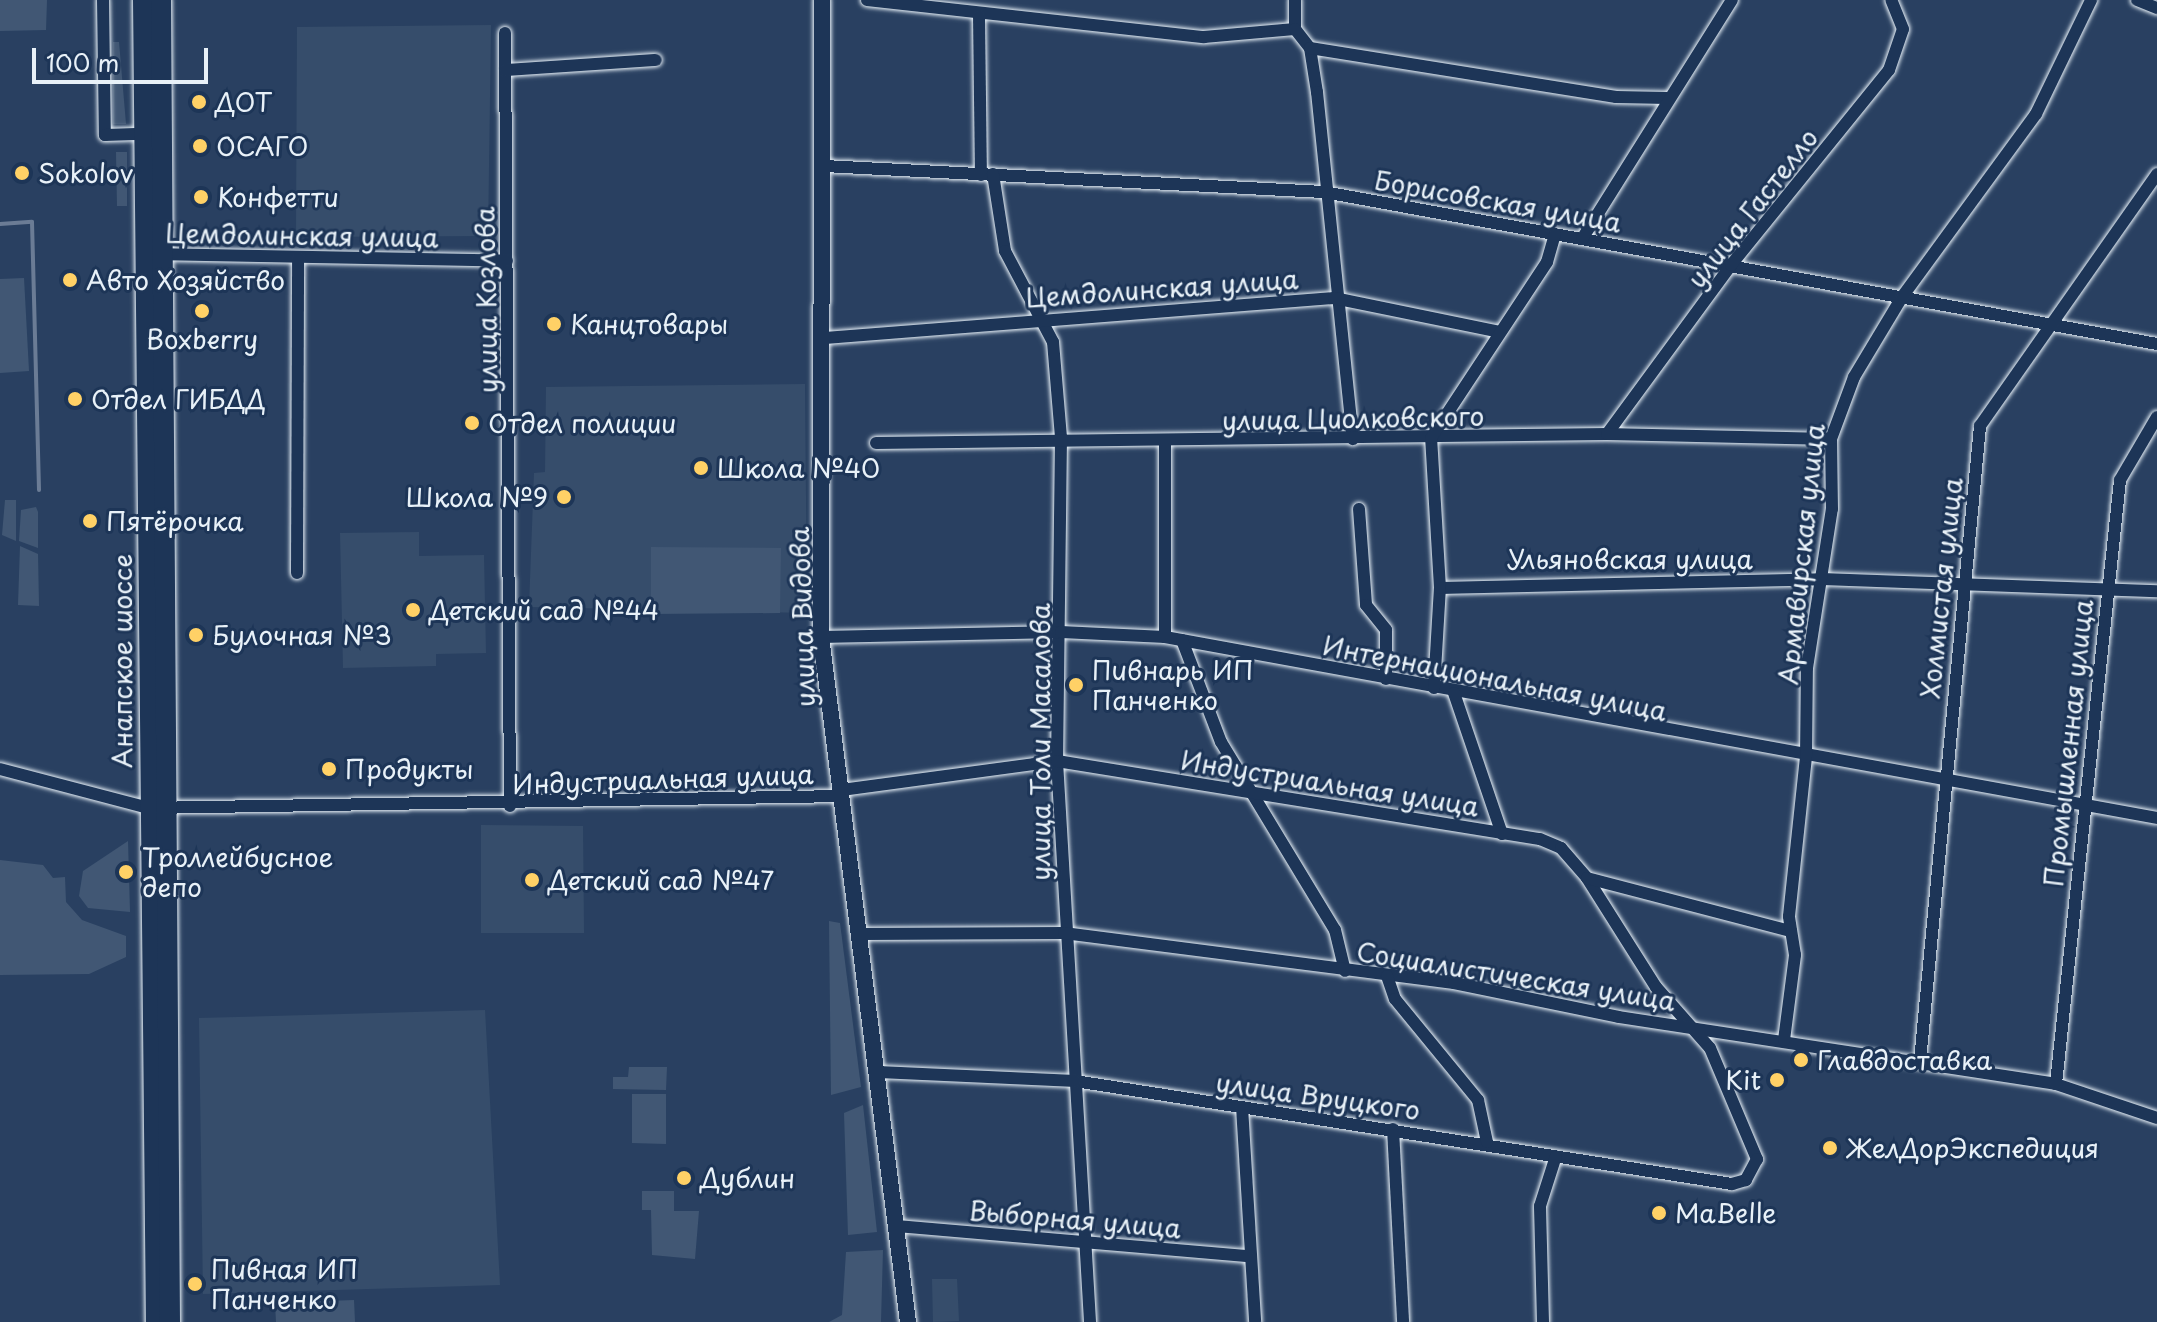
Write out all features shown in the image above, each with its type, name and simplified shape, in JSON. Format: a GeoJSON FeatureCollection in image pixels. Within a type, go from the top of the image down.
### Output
{"type":"FeatureCollection","features":[{"type":"Feature","properties":{"kind":"highway","name":"Анапское шоссе"},"geometry":{"type":"LineString","coordinates":[[143,0],[143,134],[154,254]]}},
{"type":"Feature","properties":{"kind":"highway","name":"Анапское шоссе"},"geometry":{"type":"LineString","coordinates":[[156,1322],[154,254],[161,0]]}},
{"type":"Feature","properties":{"kind":"highway","name":"Анапское шоссе"},"geometry":{"type":"LineString","coordinates":[[157,808],[170,1322]]}},
{"type":"Feature","properties":{"kind":"street"},"geometry":{"type":"LineString","coordinates":[[103,0],[105,135],[143,134]]}},
{"type":"Feature","properties":{"kind":"street","name":"улица Видова"},"geometry":{"type":"LineString","coordinates":[[822,0],[825,338],[821,637],[909,1322]]}},
{"type":"Feature","properties":{"kind":"street"},"geometry":{"type":"LineString","coordinates":[[867,0],[979,16],[1204,37],[1295,29]]}},
{"type":"Feature","properties":{"kind":"street"},"geometry":{"type":"LineString","coordinates":[[1295,0],[1295,29],[1310,48],[1334,298],[1353,439]]}},
{"type":"Feature","properties":{"kind":"street"},"geometry":{"type":"LineString","coordinates":[[1582,239],[1667,98],[1732,0]]}},
{"type":"Feature","properties":{"kind":"street","name":"улица Гастелло"},"geometry":{"type":"LineString","coordinates":[[1607,434],[1731,265],[1889,70],[1903,29],[1891,0]]}},
{"type":"Feature","properties":{"kind":"street","name":"Армавирская улица"},"geometry":{"type":"LineString","coordinates":[[1784,1040],[1806,757],[1807,668],[1822,579],[1831,439],[1854,377],[1902,297],[2036,114],[2091,0]]}},
{"type":"Feature","properties":{"kind":"street"},"geometry":{"type":"LineString","coordinates":[[2137,0],[2157,8]]}},
{"type":"Feature","properties":{"kind":"street","name":"улица Толи Масалова"},"geometry":{"type":"LineString","coordinates":[[979,16],[987,175],[1005,251],[1053,342],[1061,437],[1061,632],[1057,761],[1064,933],[1090,1322]]}},
{"type":"Feature","properties":{"kind":"street","name":"улица Козлова"},"geometry":{"type":"LineString","coordinates":[[505,33],[510,806]]}},
{"type":"Feature","properties":{"kind":"street"},"geometry":{"type":"LineString","coordinates":[[1310,48],[1616,97],[1667,98]]}},
{"type":"Feature","properties":{"kind":"street"},"geometry":{"type":"LineString","coordinates":[[505,70],[656,60]]}},
{"type":"Feature","properties":{"kind":"street","name":"Борисовская улица"},"geometry":{"type":"LineString","coordinates":[[824,166],[1324,192],[2157,344]]}},
{"type":"Feature","properties":{"kind":"street","name":"Холмистая улица"},"geometry":{"type":"LineString","coordinates":[[1920,1061],[1961,587],[1980,426],[2055,324],[2157,174]]}},
{"type":"Feature","properties":{"kind":"street"},"geometry":{"type":"LineString","coordinates":[[1434,688],[1440,588],[1431,438],[1547,262],[1555,234]]}},
{"type":"Feature","properties":{"kind":"street","name":"Цемдолинская улица"},"geometry":{"type":"LineString","coordinates":[[154,254],[507,261]]}},
{"type":"Feature","properties":{"kind":"street"},"geometry":{"type":"LineString","coordinates":[[297,573],[298,257]]}},
{"type":"Feature","properties":{"kind":"street","name":"Цемдолинская улица"},"geometry":{"type":"LineString","coordinates":[[825,338],[1040,318],[1334,298],[1500,332]]}},
{"type":"Feature","properties":{"kind":"street","name":"Промышленная улица"},"geometry":{"type":"LineString","coordinates":[[2056,1084],[2105,590],[2120,480],[2157,417]]}},
{"type":"Feature","properties":{"kind":"street","name":"улица Циолковского"},"geometry":{"type":"LineString","coordinates":[[876,443],[1061,437],[1165,442],[1607,434],[1831,439]]}},
{"type":"Feature","properties":{"kind":"street"},"geometry":{"type":"LineString","coordinates":[[1165,442],[1165,637]]}},
{"type":"Feature","properties":{"kind":"street"},"geometry":{"type":"LineString","coordinates":[[1359,509],[1366,605],[1386,630],[1386,679]]}},
{"type":"Feature","properties":{"kind":"street","name":"Ульяновская улица"},"geometry":{"type":"LineString","coordinates":[[1440,588],[1822,579],[1961,587],[2157,591]]}},
{"type":"Feature","properties":{"kind":"street","name":"Интернациональная улица"},"geometry":{"type":"LineString","coordinates":[[821,637],[1061,632],[1165,637],[1454,693],[2157,818]]}},
{"type":"Feature","properties":{"kind":"street"},"geometry":{"type":"LineString","coordinates":[[1182,640],[1221,742],[1335,930],[1345,971]]}},
{"type":"Feature","properties":{"kind":"street"},"geometry":{"type":"LineString","coordinates":[[1454,693],[1502,834]]}},
{"type":"Feature","properties":{"kind":"street","name":"Индустриальная улица"},"geometry":{"type":"LineString","coordinates":[[0,769],[157,808],[510,806],[842,793],[1057,761],[1254,796],[1502,834],[1561,848],[1587,878],[1656,987],[1692,1026],[1757,1147],[1746,1180]]}},
{"type":"Feature","properties":{"kind":"street"},"geometry":{"type":"LineString","coordinates":[[1587,878],[1791,931]]}},
{"type":"Feature","properties":{"kind":"street","name":"Социалистическая улица"},"geometry":{"type":"LineString","coordinates":[[861,934],[1064,933],[1387,976],[2056,1084],[2157,1118]]}},
{"type":"Feature","properties":{"kind":"street"},"geometry":{"type":"LineString","coordinates":[[1387,976],[1402,1008],[1478,1100],[1487,1142]]}},
{"type":"Feature","properties":{"kind":"street","name":"улица Вруцкого"},"geometry":{"type":"LineString","coordinates":[[879,1072],[1075,1081],[1487,1142],[1732,1184],[1746,1180]]}},
{"type":"Feature","properties":{"kind":"street"},"geometry":{"type":"LineString","coordinates":[[1242,1107],[1255,1322]]}},
{"type":"Feature","properties":{"kind":"street"},"geometry":{"type":"LineString","coordinates":[[1393,1129],[1403,1322]]}},
{"type":"Feature","properties":{"kind":"street"},"geometry":{"type":"LineString","coordinates":[[1543,1322],[1540,1206],[1556,1156]]}},
{"type":"Feature","properties":{"kind":"street","name":"Выборная улица"},"geometry":{"type":"LineString","coordinates":[[897,1226],[1249,1256]]}},
{"type":"Feature","properties":{"kind":"shaded area"},"geometry":{"type":"Polygon","coordinates":[[[0,0],[47,0],[46,30],[0,31],[0,0]]]}},
{"type":"Feature","properties":{"kind":"shaded area"},"geometry":{"type":"Polygon","coordinates":[[[491,25],[488,236],[296,237],[297,27],[491,25]]]}},
{"type":"Feature","properties":{"kind":"shaded area"},"geometry":{"type":"Polygon","coordinates":[[[113,42],[119,42],[126,124],[113,124],[113,42]]]}},
{"type":"Feature","properties":{"kind":"shaded area"},"geometry":{"type":"Polygon","coordinates":[[[116,152],[127,152],[127,206],[117,206],[116,152]]]}},
{"type":"Feature","properties":{"kind":"shaded area"},"geometry":{"type":"Polygon","coordinates":[[[24,278],[29,371],[0,373],[0,279],[24,278]]]}},
{"type":"Feature","properties":{"kind":"shaded area","name":"Школа №40"},"geometry":{"type":"Polygon","coordinates":[[[805,384],[807,613],[529,607],[534,473],[545,472],[546,387],[805,384]]]}},
{"type":"Feature","properties":{"kind":"shaded area"},"geometry":{"type":"Polygon","coordinates":[[[5,500],[16,500],[16,541],[2,535],[5,500]]]}},
{"type":"Feature","properties":{"kind":"shaded area"},"geometry":{"type":"Polygon","coordinates":[[[36,507],[38,548],[19,541],[21,510],[36,507]]]}},
{"type":"Feature","properties":{"kind":"shaded area","name":"Детский сад №44"},"geometry":{"type":"Polygon","coordinates":[[[419,532],[419,556],[484,555],[486,653],[436,654],[436,666],[343,668],[340,533],[419,532]]]}},
{"type":"Feature","properties":{"kind":"shaded area"},"geometry":{"type":"Polygon","coordinates":[[[20,546],[38,554],[39,606],[18,605],[20,546]]]}},
{"type":"Feature","properties":{"kind":"shaded area"},"geometry":{"type":"Polygon","coordinates":[[[651,547],[781,548],[780,613],[651,614],[651,547]]]}},
{"type":"Feature","properties":{"kind":"shaded area","name":"Детский сад №47"},"geometry":{"type":"Polygon","coordinates":[[[481,825],[583,826],[584,933],[481,933],[481,825]]]}},
{"type":"Feature","properties":{"kind":"shaded area"},"geometry":{"type":"Polygon","coordinates":[[[128,841],[130,912],[88,908],[79,896],[83,871],[128,841]]]}},
{"type":"Feature","properties":{"kind":"shaded area"},"geometry":{"type":"Polygon","coordinates":[[[0,860],[43,865],[53,878],[65,877],[66,902],[82,920],[126,936],[126,957],[89,974],[0,975],[0,860]]]}},
{"type":"Feature","properties":{"kind":"shaded area"},"geometry":{"type":"Polygon","coordinates":[[[829,921],[840,923],[861,1087],[831,1095],[829,921]]]}},
{"type":"Feature","properties":{"kind":"shaded area"},"geometry":{"type":"Polygon","coordinates":[[[485,1010],[500,1285],[203,1294],[199,1018],[485,1010]]]}},
{"type":"Feature","properties":{"kind":"shaded area"},"geometry":{"type":"Polygon","coordinates":[[[629,1067],[667,1067],[666,1090],[613,1089],[613,1077],[628,1077],[629,1067]]]}},
{"type":"Feature","properties":{"kind":"shaded area"},"geometry":{"type":"Polygon","coordinates":[[[632,1094],[666,1094],[666,1144],[632,1143],[632,1094]]]}},
{"type":"Feature","properties":{"kind":"shaded area"},"geometry":{"type":"Polygon","coordinates":[[[863,1105],[877,1232],[848,1235],[844,1113],[863,1105]]]}},
{"type":"Feature","properties":{"kind":"shaded area"},"geometry":{"type":"Polygon","coordinates":[[[642,1191],[674,1191],[674,1211],[699,1211],[695,1259],[652,1255],[651,1210],[642,1210],[642,1191]]]}},
{"type":"Feature","properties":{"kind":"shaded area"},"geometry":{"type":"Polygon","coordinates":[[[883,1250],[881,1322],[829,1322],[842,1315],[846,1252],[883,1250]]]}},
{"type":"Feature","properties":{"kind":"shaded area"},"geometry":{"type":"Polygon","coordinates":[[[932,1279],[957,1279],[959,1321],[933,1322],[932,1279]]]}},
{"type":"Feature","properties":{"kind":"shaded area"},"geometry":{"type":"Polygon","coordinates":[[[354,1300],[355,1322],[276,1322],[275,1303],[354,1300]]]}},
{"type":"Feature","properties":{"kind":"waterway"},"geometry":{"type":"LineString","coordinates":[[0,224],[32,222],[39,490]]}},
{"type":"Feature","properties":{"kind":"place","name":"ДОТ"},"geometry":{"type":"Point","coordinates":[199,102]}},
{"type":"Feature","properties":{"kind":"place","name":"ОСАГО"},"geometry":{"type":"Point","coordinates":[200,146]}},
{"type":"Feature","properties":{"kind":"place","name":"Sokolov"},"geometry":{"type":"Point","coordinates":[22,173]}},
{"type":"Feature","properties":{"kind":"place","name":"Конфетти"},"geometry":{"type":"Point","coordinates":[201,197]}},
{"type":"Feature","properties":{"kind":"place","name":"Авто Хозяйство"},"geometry":{"type":"Point","coordinates":[70,280]}},
{"type":"Feature","properties":{"kind":"place","name":"Boxberry"},"geometry":{"type":"Point","coordinates":[202,311]}},
{"type":"Feature","properties":{"kind":"place","name":"Канцтовары"},"geometry":{"type":"Point","coordinates":[554,324]}},
{"type":"Feature","properties":{"kind":"place","name":"Отдел ГИБДД"},"geometry":{"type":"Point","coordinates":[75,399]}},
{"type":"Feature","properties":{"kind":"place","name":"Отдел полиции"},"geometry":{"type":"Point","coordinates":[472,423]}},
{"type":"Feature","properties":{"kind":"place","name":"Школа №40"},"geometry":{"type":"Point","coordinates":[701,468]}},
{"type":"Feature","properties":{"kind":"place","name":"Школа №9"},"geometry":{"type":"Point","coordinates":[564,497]}},
{"type":"Feature","properties":{"kind":"place","name":"Пятёрочка"},"geometry":{"type":"Point","coordinates":[90,521]}},
{"type":"Feature","properties":{"kind":"place","name":"Детский сад №44"},"geometry":{"type":"Point","coordinates":[413,610]}},
{"type":"Feature","properties":{"kind":"place","name":"Булочная №3"},"geometry":{"type":"Point","coordinates":[196,635]}},
{"type":"Feature","properties":{"kind":"place","name":"Пивнарь ИП Панченко"},"geometry":{"type":"Point","coordinates":[1076,685]}},
{"type":"Feature","properties":{"kind":"place","name":"Продукты"},"geometry":{"type":"Point","coordinates":[329,769]}},
{"type":"Feature","properties":{"kind":"place","name":"Троллейбусное депо"},"geometry":{"type":"Point","coordinates":[126,872]}},
{"type":"Feature","properties":{"kind":"place","name":"Детский сад №47"},"geometry":{"type":"Point","coordinates":[532,880]}},
{"type":"Feature","properties":{"kind":"place","name":"Главдоставка"},"geometry":{"type":"Point","coordinates":[1801,1060]}},
{"type":"Feature","properties":{"kind":"place","name":"Kit"},"geometry":{"type":"Point","coordinates":[1777,1080]}},
{"type":"Feature","properties":{"kind":"place","name":"ЖелДорЭкспедиция"},"geometry":{"type":"Point","coordinates":[1830,1148]}},
{"type":"Feature","properties":{"kind":"place","name":"Дублин"},"geometry":{"type":"Point","coordinates":[684,1178]}},
{"type":"Feature","properties":{"kind":"place","name":"MaBelle"},"geometry":{"type":"Point","coordinates":[1659,1213]}},
{"type":"Feature","properties":{"kind":"place","name":"Пивная ИП Панченко"},"geometry":{"type":"Point","coordinates":[195,1284]}}]}
